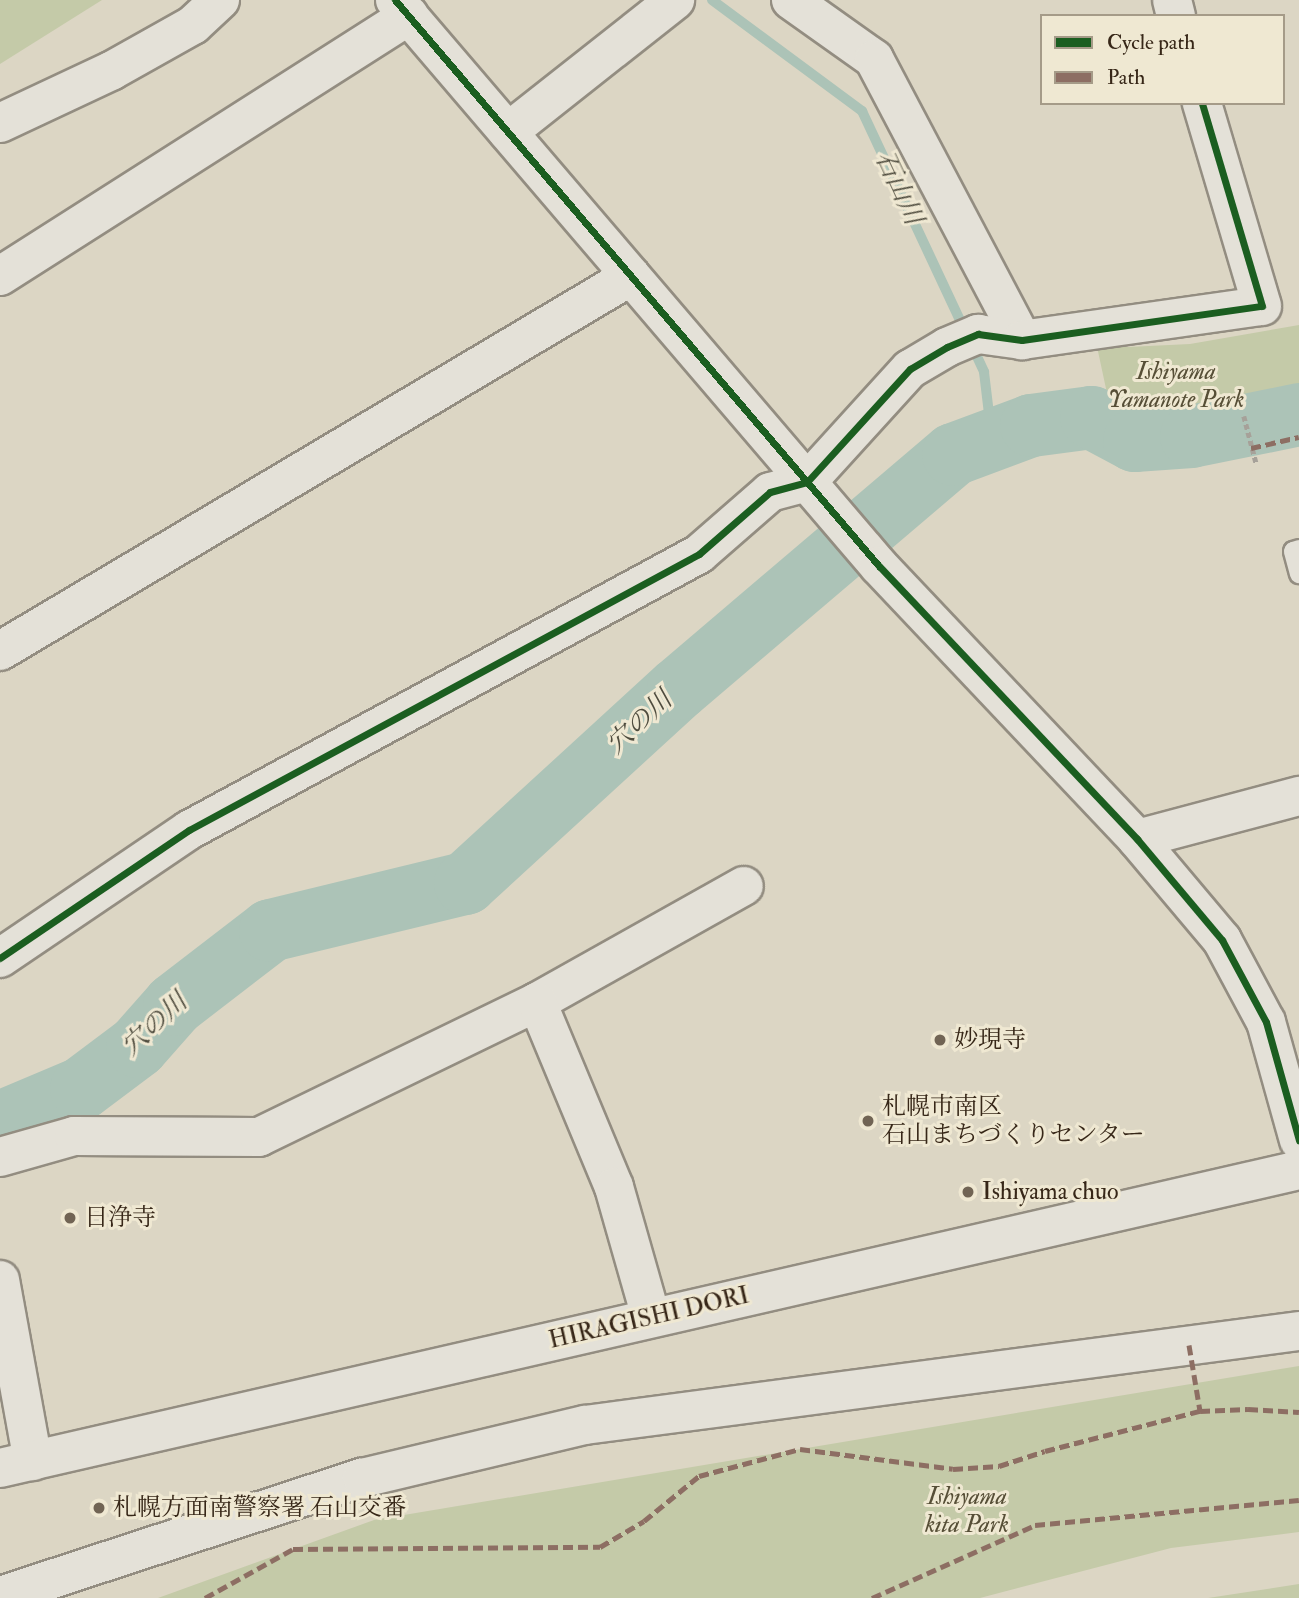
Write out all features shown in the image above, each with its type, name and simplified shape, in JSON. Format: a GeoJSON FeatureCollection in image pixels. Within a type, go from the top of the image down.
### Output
{"type":"FeatureCollection","features":[{"type":"Feature","properties":{"kind":"street"},"geometry":{"type":"LineString","coordinates":[[0,123],[111,71],[193,25],[220,0]]}},
{"type":"Feature","properties":{"kind":"street"},"geometry":{"type":"LineString","coordinates":[[508,132],[675,0]]}},
{"type":"Feature","properties":{"kind":"street"},"geometry":{"type":"LineString","coordinates":[[791,0],[874,59],[1023,340]]}},
{"type":"Feature","properties":{"kind":"street"},"geometry":{"type":"LineString","coordinates":[[0,276],[402,8],[879,566],[1137,839],[1222,940],[1266,1022],[1299,1140]]}},
{"type":"Feature","properties":{"kind":"street"},"geometry":{"type":"LineString","coordinates":[[815,491],[910,369],[962,340],[1023,340],[1262,306],[1203,105]]}},
{"type":"Feature","properties":{"kind":"street"},"geometry":{"type":"LineString","coordinates":[[0,651],[631,276]]}},
{"type":"Feature","properties":{"kind":"street"},"geometry":{"type":"LineString","coordinates":[[0,958],[189,830],[699,554],[770,492],[815,491]]}},
{"type":"Feature","properties":{"kind":"street"},"geometry":{"type":"LineString","coordinates":[[1137,839],[1299,796]]}},
{"type":"Feature","properties":{"kind":"street"},"geometry":{"type":"LineString","coordinates":[[0,1157],[74,1136],[259,1137],[537,1002],[744,886]]}},
{"type":"Feature","properties":{"kind":"street"},"geometry":{"type":"LineString","coordinates":[[537,1002],[614,1187],[651,1317]]}},
{"type":"Feature","properties":{"kind":"street","name":"HIRAGISHI DORI"},"geometry":{"type":"LineString","coordinates":[[16,1465],[1299,1170]]}},
{"type":"Feature","properties":{"kind":"street"},"geometry":{"type":"LineString","coordinates":[[0,1280],[16,1465]]}},
{"type":"Feature","properties":{"kind":"street"},"geometry":{"type":"LineString","coordinates":[[0,1596],[362,1478],[584,1424],[1299,1331]]}},
{"type":"Feature","properties":{"kind":"lane"},"geometry":{"type":"LineString","coordinates":[[1299,549],[1293,551],[1299,573]]}},
{"type":"Feature","properties":{"kind":"path"},"geometry":{"type":"LineString","coordinates":[[1244,416],[1256,462]]}},
{"type":"Feature","properties":{"kind":"green space"},"geometry":{"type":"Polygon","coordinates":[[[0,0],[102,0],[0,64],[0,0]]]}},
{"type":"Feature","properties":{"kind":"green space","name":"Ishiyama Yamanote Park"},"geometry":{"type":"Polygon","coordinates":[[[1299,325],[1299,403],[1172,429],[1114,426],[1096,342],[1128,347],[1190,344],[1299,325]]]}},
{"type":"Feature","properties":{"kind":"green space","name":"Ishiyama kita Park"},"geometry":{"type":"Polygon","coordinates":[[[1299,1366],[1299,1532],[1171,1548],[980,1598],[158,1598],[374,1520],[1299,1366]]]}},
{"type":"Feature","properties":{"kind":"green space"},"geometry":{"type":"Polygon","coordinates":[[[1299,1584],[1299,1598],[1208,1598],[1299,1584]]]}},
{"type":"Feature","properties":{"kind":"waterway","name":"石山川"},"geometry":{"type":"LineString","coordinates":[[712,0],[862,111],[984,372],[992,439]]}},
{"type":"Feature","properties":{"kind":"waterway","name":"穴の川"},"geometry":{"type":"LineString","coordinates":[[0,1122],[81,1088],[137,1046],[174,1004],[270,930],[465,883],[678,688],[953,454],[1031,425],[1091,417],[1134,440],[1191,436],[1299,414]]}},
{"type":"Feature","properties":{"kind":"marked path"},"geometry":{"type":"LineString","coordinates":[[1251,448],[1299,437]]}},
{"type":"Feature","properties":{"kind":"marked path"},"geometry":{"type":"LineString","coordinates":[[1189,1345],[1200,1411]]}},
{"type":"Feature","properties":{"kind":"marked path"},"geometry":{"type":"LineString","coordinates":[[205,1598],[293,1549],[600,1547],[644,1521],[699,1476],[800,1449],[953,1469],[999,1466],[1045,1451],[1200,1411],[1248,1409],[1299,1412]]}},
{"type":"Feature","properties":{"kind":"marked path"},"geometry":{"type":"LineString","coordinates":[[872,1598],[1035,1525],[1299,1500]]}},
{"type":"Feature","properties":{"kind":"cycle path"},"geometry":{"type":"LineString","coordinates":[[395,0],[879,566],[1137,839],[1222,940],[1266,1022],[1299,1140]]}},
{"type":"Feature","properties":{"kind":"cycle path"},"geometry":{"type":"LineString","coordinates":[[0,958],[189,830],[699,554],[770,492],[807,482],[910,369],[947,347],[978,334],[1022,340],[1262,306],[1203,105]]}},
{"type":"Feature","properties":{"kind":"place","name":"妙現寺"},"geometry":{"type":"Point","coordinates":[940,1040]}},
{"type":"Feature","properties":{"kind":"place","name":"札幌市南区 石山まちづくりセンター"},"geometry":{"type":"Point","coordinates":[868,1121]}},
{"type":"Feature","properties":{"kind":"place","name":"Ishiyama chuo"},"geometry":{"type":"Point","coordinates":[968,1192]}},
{"type":"Feature","properties":{"kind":"place","name":"日浄寺"},"geometry":{"type":"Point","coordinates":[70,1218]}},
{"type":"Feature","properties":{"kind":"place","name":"札幌方面南警察署 石山交番"},"geometry":{"type":"Point","coordinates":[99,1508]}}]}
